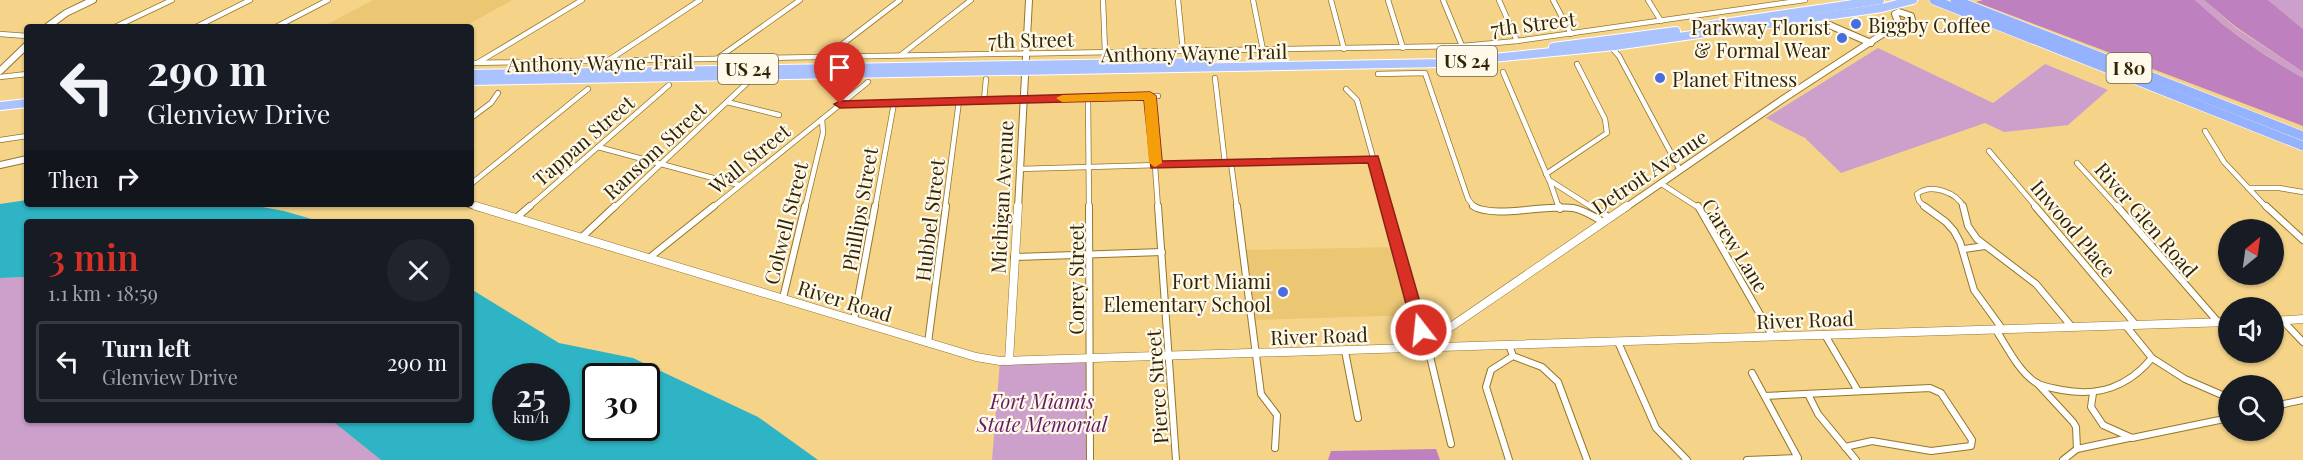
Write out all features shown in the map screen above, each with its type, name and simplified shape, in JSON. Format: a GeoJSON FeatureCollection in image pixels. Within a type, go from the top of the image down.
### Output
{"type":"FeatureCollection","features":[{"type":"Feature","properties":{"kind":"highway","name":"Anthony Wayne Trail"},"geometry":{"type":"LineString","coordinates":[[474,74],[1398,64],[1603,50],[1880,0]]}},
{"type":"Feature","properties":{"kind":"highway","name":"Anthony Wayne Trail"},"geometry":{"type":"LineString","coordinates":[[474,81],[1401,58],[1610,47],[1823,18],[1905,4],[1913,0]]}},
{"type":"Feature","properties":{"kind":"highway","name":"I 80"},"geometry":{"type":"LineString","coordinates":[[1934,0],[2303,146]]}},
{"type":"Feature","properties":{"kind":"highway","name":"I 80"},"geometry":{"type":"LineString","coordinates":[[1955,0],[2303,136]]}},
{"type":"Feature","properties":{"kind":"highway"},"geometry":{"type":"LineString","coordinates":[[0,106],[24,103]]}},
{"type":"Feature","properties":{"kind":"highway"},"geometry":{"type":"LineString","coordinates":[[0,112],[24,109]]}},
{"type":"Feature","properties":{"kind":"street"},"geometry":{"type":"LineString","coordinates":[[51,24],[66,13],[93,0]]}},
{"type":"Feature","properties":{"kind":"street"},"geometry":{"type":"LineString","coordinates":[[121,24],[172,0]]}},
{"type":"Feature","properties":{"kind":"street"},"geometry":{"type":"LineString","coordinates":[[202,24],[250,0]]}},
{"type":"Feature","properties":{"kind":"street"},"geometry":{"type":"LineString","coordinates":[[282,24],[328,0]]}},
{"type":"Feature","properties":{"kind":"street"},"geometry":{"type":"LineString","coordinates":[[478,63],[582,0]]}},
{"type":"Feature","properties":{"kind":"street"},"geometry":{"type":"LineString","coordinates":[[608,61],[700,0]]}},
{"type":"Feature","properties":{"kind":"street"},"geometry":{"type":"LineString","coordinates":[[717,59],[801,0]]}},
{"type":"Feature","properties":{"kind":"street"},"geometry":{"type":"LineString","coordinates":[[826,57],[900,0]]}},
{"type":"Feature","properties":{"kind":"street"},"geometry":{"type":"LineString","coordinates":[[901,56],[970,0]]}},
{"type":"Feature","properties":{"kind":"street","name":"Michigan Avenue"},"geometry":{"type":"LineString","coordinates":[[1009,361],[1029,0]]}},
{"type":"Feature","properties":{"kind":"street"},"geometry":{"type":"LineString","coordinates":[[1103,0],[1105,52]]}},
{"type":"Feature","properties":{"kind":"street"},"geometry":{"type":"LineString","coordinates":[[1178,0],[1183,51]]}},
{"type":"Feature","properties":{"kind":"street"},"geometry":{"type":"LineString","coordinates":[[1253,0],[1263,50]]}},
{"type":"Feature","properties":{"kind":"street"},"geometry":{"type":"LineString","coordinates":[[1330,0],[1344,49]]}},
{"type":"Feature","properties":{"kind":"street"},"geometry":{"type":"LineString","coordinates":[[1388,0],[1403,48]]}},
{"type":"Feature","properties":{"kind":"street"},"geometry":{"type":"LineString","coordinates":[[1443,0],[1461,46]]}},
{"type":"Feature","properties":{"kind":"street"},"geometry":{"type":"LineString","coordinates":[[1499,0],[1517,41]]}},
{"type":"Feature","properties":{"kind":"street"},"geometry":{"type":"LineString","coordinates":[[1553,0],[1571,34]]}},
{"type":"Feature","properties":{"kind":"street"},"geometry":{"type":"LineString","coordinates":[[1648,0],[1661,21]]}},
{"type":"Feature","properties":{"kind":"street"},"geometry":{"type":"LineString","coordinates":[[1750,0],[1757,7]]}},
{"type":"Feature","properties":{"kind":"street","name":"7th Street"},"geometry":{"type":"LineString","coordinates":[[474,63],[1461,46],[1571,34],[1805,0]]}},
{"type":"Feature","properties":{"kind":"street"},"geometry":{"type":"LineString","coordinates":[[1823,18],[1832,25],[1871,43]]}},
{"type":"Feature","properties":{"kind":"street","name":"Detroit Avenue"},"geometry":{"type":"LineString","coordinates":[[1424,347],[1660,183],[1899,24]]}},
{"type":"Feature","properties":{"kind":"street"},"geometry":{"type":"LineString","coordinates":[[0,34],[24,36]]}},
{"type":"Feature","properties":{"kind":"street"},"geometry":{"type":"LineString","coordinates":[[1610,47],[1619,56],[1680,170]]}},
{"type":"Feature","properties":{"kind":"street"},"geometry":{"type":"LineString","coordinates":[[0,71],[24,48]]}},
{"type":"Feature","properties":{"kind":"street"},"geometry":{"type":"LineString","coordinates":[[1546,174],[1607,134],[1605,119],[1577,64]]}},
{"type":"Feature","properties":{"kind":"street"},"geometry":{"type":"LineString","coordinates":[[1503,72],[1560,209]]}},
{"type":"Feature","properties":{"kind":"street"},"geometry":{"type":"LineString","coordinates":[[1378,74],[1425,73],[1472,206],[1487,211],[1579,210],[1606,220]]}},
{"type":"Feature","properties":{"kind":"street"},"geometry":{"type":"LineString","coordinates":[[0,77],[24,74]]}},
{"type":"Feature","properties":{"kind":"street"},"geometry":{"type":"LineString","coordinates":[[1215,78],[1258,353],[1262,394],[1276,415],[1275,448]]}},
{"type":"Feature","properties":{"kind":"street"},"geometry":{"type":"LineString","coordinates":[[984,100],[986,79]]}},
{"type":"Feature","properties":{"kind":"street","name":"Wall Street"},"geometry":{"type":"LineString","coordinates":[[649,258],[868,82]]}},
{"type":"Feature","properties":{"kind":"street","name":"Ransom Street"},"geometry":{"type":"LineString","coordinates":[[581,238],[747,83]]}},
{"type":"Feature","properties":{"kind":"street","name":"Tappan Street"},"geometry":{"type":"LineString","coordinates":[[516,218],[669,85]]}},
{"type":"Feature","properties":{"kind":"street"},"geometry":{"type":"LineString","coordinates":[[474,182],[588,89]]}},
{"type":"Feature","properties":{"kind":"street"},"geometry":{"type":"LineString","coordinates":[[1346,89],[1357,100],[1451,444]]}},
{"type":"Feature","properties":{"kind":"street"},"geometry":{"type":"LineString","coordinates":[[474,116],[498,93]]}},
{"type":"Feature","properties":{"kind":"street","name":"Pierce Street"},"geometry":{"type":"LineString","coordinates":[[1150,96],[1176,460]]}},
{"type":"Feature","properties":{"kind":"street"},"geometry":{"type":"LineString","coordinates":[[840,104],[1158,96]]}},
{"type":"Feature","properties":{"kind":"street","name":"Corey Street"},"geometry":{"type":"LineString","coordinates":[[1088,98],[1090,460]]}},
{"type":"Feature","properties":{"kind":"street","name":"Hubbel Street"},"geometry":{"type":"LineString","coordinates":[[928,343],[959,101]]}},
{"type":"Feature","properties":{"kind":"street"},"geometry":{"type":"LineString","coordinates":[[727,102],[779,115]]}},
{"type":"Feature","properties":{"kind":"street","name":"Phillips Street"},"geometry":{"type":"LineString","coordinates":[[854,320],[894,103]]}},
{"type":"Feature","properties":{"kind":"street","name":"Colwell Street"},"geometry":{"type":"LineString","coordinates":[[783,298],[823,133],[822,119]]}},
{"type":"Feature","properties":{"kind":"street"},"geometry":{"type":"LineString","coordinates":[[2205,131],[2213,149],[2229,170],[2303,240]]}},
{"type":"Feature","properties":{"kind":"street"},"geometry":{"type":"LineString","coordinates":[[0,140],[24,136]]}},
{"type":"Feature","properties":{"kind":"street"},"geometry":{"type":"LineString","coordinates":[[598,147],[739,185]]}},
{"type":"Feature","properties":{"kind":"street","name":"Inwood Place"},"geometry":{"type":"LineString","coordinates":[[1989,151],[2136,325]]}},
{"type":"Feature","properties":{"kind":"street"},"geometry":{"type":"LineString","coordinates":[[1019,169],[1373,159]]}},
{"type":"Feature","properties":{"kind":"street"},"geometry":{"type":"LineString","coordinates":[[0,165],[24,160]]}},
{"type":"Feature","properties":{"kind":"street","name":"River Glen Road"},"geometry":{"type":"LineString","coordinates":[[2077,163],[2138,229],[2218,322]]}},
{"type":"Feature","properties":{"kind":"street"},"geometry":{"type":"LineString","coordinates":[[1549,180],[1606,220]]}},
{"type":"Feature","properties":{"kind":"street","name":"Carew Lane"},"geometry":{"type":"LineString","coordinates":[[1660,183],[1698,206],[1773,337]]}},
{"type":"Feature","properties":{"kind":"street"},"geometry":{"type":"LineString","coordinates":[[2072,327],[2031,280],[1985,246],[1968,226],[1960,200],[1946,191],[1929,188],[1919,192],[1919,201],[1949,225],[1964,249],[1972,285],[1999,330],[2036,382],[2073,422],[2076,427],[2077,449]]}},
{"type":"Feature","properties":{"kind":"street"},"geometry":{"type":"LineString","coordinates":[[2248,188],[2278,188],[2303,192]]}},
{"type":"Feature","properties":{"kind":"street","name":"River Road"},"geometry":{"type":"LineString","coordinates":[[474,205],[976,357],[1009,361],[2218,322]]}},
{"type":"Feature","properties":{"kind":"street"},"geometry":{"type":"LineString","coordinates":[[1964,249],[1985,246]]}},
{"type":"Feature","properties":{"kind":"street"},"geometry":{"type":"LineString","coordinates":[[1014,257],[1162,252]]}},
{"type":"Feature","properties":{"kind":"street"},"geometry":{"type":"LineString","coordinates":[[2284,320],[2303,319]]}},
{"type":"Feature","properties":{"kind":"street"},"geometry":{"type":"LineString","coordinates":[[2284,325],[2303,342]]}},
{"type":"Feature","properties":{"kind":"street"},"geometry":{"type":"LineString","coordinates":[[2126,326],[2152,358],[2194,384],[2218,394]]}},
{"type":"Feature","properties":{"kind":"street"},"geometry":{"type":"LineString","coordinates":[[1825,335],[1858,391]]}},
{"type":"Feature","properties":{"kind":"street"},"geometry":{"type":"LineString","coordinates":[[1618,342],[1656,428],[1687,460]]}},
{"type":"Feature","properties":{"kind":"street"},"geometry":{"type":"LineString","coordinates":[[1509,345],[1513,356],[1542,367],[1558,382],[1587,460]]}},
{"type":"Feature","properties":{"kind":"street"},"geometry":{"type":"LineString","coordinates":[[1344,351],[1358,418]]}},
{"type":"Feature","properties":{"kind":"street"},"geometry":{"type":"LineString","coordinates":[[1509,460],[1486,387],[1491,370],[1513,356]]}},
{"type":"Feature","properties":{"kind":"street"},"geometry":{"type":"LineString","coordinates":[[2036,382],[2064,390],[2093,393],[2130,382],[2141,373],[2152,358]]}},
{"type":"Feature","properties":{"kind":"street"},"geometry":{"type":"LineString","coordinates":[[1747,460],[1798,458],[1752,373]]}},
{"type":"Feature","properties":{"kind":"street"},"geometry":{"type":"LineString","coordinates":[[1765,396],[1930,388],[1938,391],[1972,440],[1971,446],[1931,451],[1872,441],[1845,447]]}},
{"type":"Feature","properties":{"kind":"street"},"geometry":{"type":"LineString","coordinates":[[2093,393],[2091,407],[2097,418],[2110,429],[2132,438]]}},
{"type":"Feature","properties":{"kind":"street"},"geometry":{"type":"LineString","coordinates":[[1808,394],[1818,414],[1856,460]]}},
{"type":"Feature","properties":{"kind":"street"},"geometry":{"type":"LineString","coordinates":[[2284,404],[2303,400]]}},
{"type":"Feature","properties":{"kind":"street"},"geometry":{"type":"LineString","coordinates":[[2063,460],[2077,449],[2218,420]]}},
{"type":"Feature","properties":{"kind":"shaded area"},"geometry":{"type":"Polygon","coordinates":[[[373,0],[512,0],[469,24],[328,24],[373,0]]]}},
{"type":"Feature","properties":{"kind":"shaded area"},"geometry":{"type":"Polygon","coordinates":[[[1983,0],[2195,0],[2246,42],[2303,78],[2303,126],[1976,2],[1983,0]]]}},
{"type":"Feature","properties":{"kind":"shaded area"},"geometry":{"type":"Polygon","coordinates":[[[2204,0],[2268,0],[2303,29],[2303,72],[2236,27],[2204,0]]]}},
{"type":"Feature","properties":{"kind":"shaded area"},"geometry":{"type":"Polygon","coordinates":[[[1398,247],[1417,315],[1253,320],[1243,250],[1398,247]]]}},
{"type":"Feature","properties":{"kind":"shaded area"},"geometry":{"type":"Polygon","coordinates":[[[1436,449],[1440,460],[1328,460],[1331,451],[1436,449]]]}},
{"type":"Feature","properties":{"kind":"green space"},"geometry":{"type":"Polygon","coordinates":[[[2195,0],[2204,0],[2236,28],[2303,72],[2303,78],[2247,42],[2195,0]]]}},
{"type":"Feature","properties":{"kind":"green space"},"geometry":{"type":"Polygon","coordinates":[[[2268,0],[2303,0],[2303,29],[2268,0]]]}},
{"type":"Feature","properties":{"kind":"green space"},"geometry":{"type":"Polygon","coordinates":[[[1878,48],[1993,103],[2045,64],[2108,90],[2068,125],[2004,132],[1985,123],[1841,173],[1805,138],[1766,118],[1878,48]]]}},
{"type":"Feature","properties":{"kind":"green space"},"geometry":{"type":"Polygon","coordinates":[[[24,277],[24,423],[335,423],[381,460],[0,460],[0,278],[24,277]]]}},
{"type":"Feature","properties":{"kind":"green space","name":"Fort Miamis State Memorial"},"geometry":{"type":"Polygon","coordinates":[[[1090,359],[1089,460],[992,460],[1000,361],[1090,359]]]}},
{"type":"Feature","properties":{"kind":"water"},"geometry":{"type":"Polygon","coordinates":[[[24,200],[24,207],[262,207],[312,219],[24,219],[24,277],[0,278],[0,204],[24,200]]]}},
{"type":"Feature","properties":{"kind":"water"},"geometry":{"type":"Polygon","coordinates":[[[474,291],[559,343],[633,358],[644,363],[582,363],[582,441],[660,441],[660,371],[758,417],[818,460],[381,460],[335,423],[474,423],[474,291]]]}},
{"type":"Feature","properties":{"kind":"slow traffic"},"geometry":{"type":"LineString","coordinates":[[1062,98],[1150,96],[1155,163]]}},
{"type":"Feature","properties":{"kind":"place","name":"Biggby Coffee"},"geometry":{"type":"Point","coordinates":[1856,24]}},
{"type":"Feature","properties":{"kind":"place","name":"Parkway Florist & Formal Wear"},"geometry":{"type":"Point","coordinates":[1842,38]}},
{"type":"Feature","properties":{"kind":"place","name":"Planet Fitness"},"geometry":{"type":"Point","coordinates":[1660,78]}},
{"type":"Feature","properties":{"kind":"place","name":"Fort Miami Elementary School"},"geometry":{"type":"Point","coordinates":[1283,292]}},
{"type":"Feature","properties":{"kind":"route"},"geometry":{"type":"LineString","coordinates":[[840,104],[1150,96],[1155,165],[1373,159],[1421,330]]}}]}
